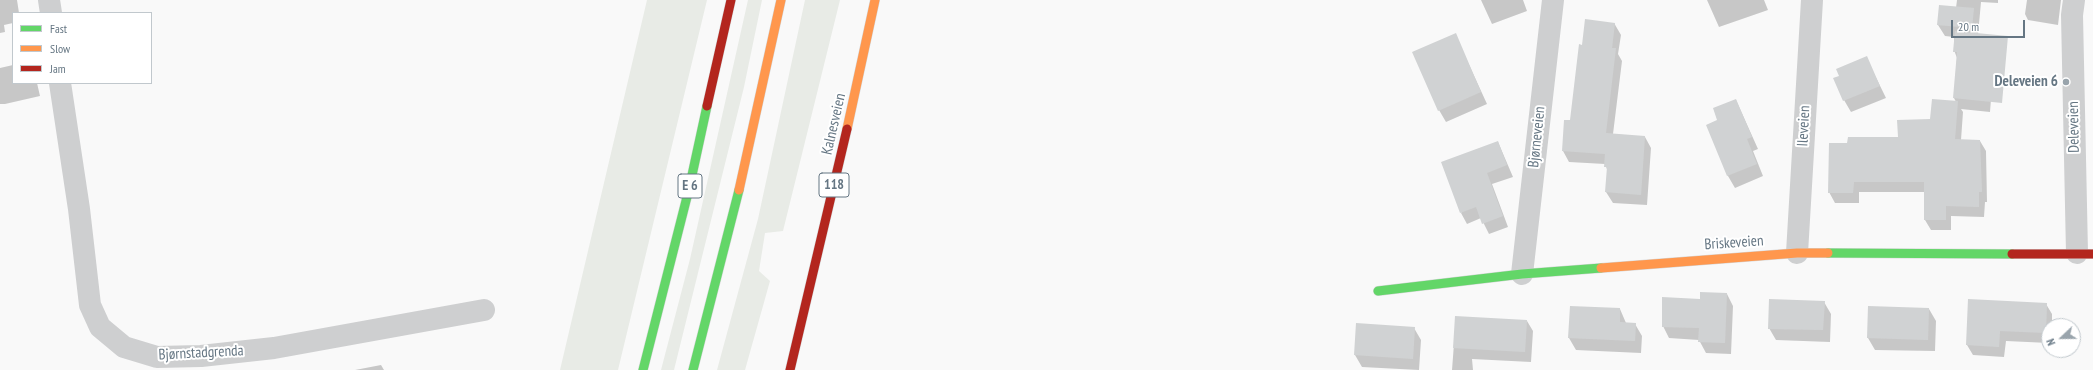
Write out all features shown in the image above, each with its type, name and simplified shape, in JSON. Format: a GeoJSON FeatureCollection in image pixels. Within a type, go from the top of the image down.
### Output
{"type":"FeatureCollection","features":[{"type":"Feature","properties":{"kind":"main road","name":"E 6"},"geometry":{"type":"LineString","coordinates":[[643,370],[689,189],[731,0]]}},
{"type":"Feature","properties":{"kind":"main road"},"geometry":{"type":"LineString","coordinates":[[693,370],[737,198],[781,0]]}},
{"type":"Feature","properties":{"kind":"main road","name":"Kalnesveien"},"geometry":{"type":"LineString","coordinates":[[790,370],[876,0]]}},
{"type":"Feature","properties":{"kind":"main road","name":"Briskeveien"},"geometry":{"type":"LineString","coordinates":[[1378,291],[1522,274],[1797,253],[2085,254]]}},
{"type":"Feature","properties":{"kind":"street"},"geometry":{"type":"LineString","coordinates":[[49,0],[51,12]]}},
{"type":"Feature","properties":{"kind":"street","name":"Bjørneveien"},"geometry":{"type":"LineString","coordinates":[[1522,274],[1553,0]]}},
{"type":"Feature","properties":{"kind":"street","name":"Ileveien"},"geometry":{"type":"LineString","coordinates":[[1797,253],[1812,0]]}},
{"type":"Feature","properties":{"kind":"street","name":"Deleveien"},"geometry":{"type":"LineString","coordinates":[[2074,0],[2072,15],[2085,254]]}},
{"type":"Feature","properties":{"kind":"street","name":"Bjørnstadgrenda"},"geometry":{"type":"LineString","coordinates":[[60,84],[79,209],[90,305],[100,327],[124,347],[157,357],[201,356],[274,348],[484,310]]}},
{"type":"Feature","properties":{"kind":"shaded area"},"geometry":{"type":"Polygon","coordinates":[[[647,0],[707,0],[618,370],[560,370],[647,0]]]}},
{"type":"Feature","properties":{"kind":"shaded area"},"geometry":{"type":"Polygon","coordinates":[[[748,0],[762,0],[744,87],[674,370],[661,370],[690,259],[748,0]]]}},
{"type":"Feature","properties":{"kind":"shaded area"},"geometry":{"type":"Polygon","coordinates":[[[805,0],[840,0],[783,231],[765,233],[759,271],[770,281],[745,370],[717,370],[758,219],[805,0]]]}},
{"type":"Feature","properties":{"kind":"building"},"geometry":{"type":"Polygon","coordinates":[[[1939,5],[1974,8],[1972,28],[1937,25],[1939,5]]]}},
{"type":"Feature","properties":{"kind":"building"},"geometry":{"type":"Polygon","coordinates":[[[1585,19],[1615,23],[1612,48],[1616,48],[1606,133],[1645,136],[1641,195],[1605,192],[1607,167],[1604,167],[1605,154],[1562,151],[1564,120],[1570,120],[1579,44],[1582,45],[1585,19]]]}},
{"type":"Feature","properties":{"kind":"building"},"geometry":{"type":"Polygon","coordinates":[[[1955,31],[2008,36],[2002,103],[1953,98],[1957,52],[1953,52],[1955,31]]]}},
{"type":"Feature","properties":{"kind":"building"},"geometry":{"type":"Polygon","coordinates":[[[1456,33],[1481,92],[1438,111],[1412,52],[1456,33]]]}},
{"type":"Feature","properties":{"kind":"building"},"geometry":{"type":"Polygon","coordinates":[[[1867,56],[1880,86],[1843,101],[1833,78],[1839,76],[1836,69],[1867,56]]]}},
{"type":"Feature","properties":{"kind":"building"},"geometry":{"type":"Polygon","coordinates":[[[1736,99],[1752,137],[1747,139],[1757,164],[1727,176],[1706,125],[1717,120],[1713,108],[1736,99]]]}},
{"type":"Feature","properties":{"kind":"building"},"geometry":{"type":"Polygon","coordinates":[[[1932,99],[1958,101],[1955,139],[1980,140],[1982,192],[1979,192],[1979,207],[1946,206],[1946,220],[1924,220],[1924,182],[1854,182],[1853,193],[1828,193],[1829,143],[1847,143],[1848,137],[1898,137],[1897,120],[1930,119],[1932,99]]]}},
{"type":"Feature","properties":{"kind":"building"},"geometry":{"type":"Polygon","coordinates":[[[1498,141],[1507,165],[1487,173],[1503,216],[1482,224],[1476,207],[1460,213],[1441,162],[1498,141]]]}},
{"type":"Feature","properties":{"kind":"building"},"geometry":{"type":"Polygon","coordinates":[[[1700,292],[1727,293],[1725,343],[1698,342],[1699,328],[1662,327],[1662,297],[1700,299],[1700,292]]]}},
{"type":"Feature","properties":{"kind":"building"},"geometry":{"type":"Polygon","coordinates":[[[1769,299],[1825,301],[1823,330],[1768,329],[1769,299]]]}},
{"type":"Feature","properties":{"kind":"building"},"geometry":{"type":"Polygon","coordinates":[[[1968,299],[2047,303],[2046,318],[2041,318],[2041,333],[2000,331],[1999,347],[1966,345],[1968,299]]]}},
{"type":"Feature","properties":{"kind":"building"},"geometry":{"type":"Polygon","coordinates":[[[1570,306],[1620,308],[1620,322],[1636,323],[1635,341],[1568,338],[1570,306]]]}},
{"type":"Feature","properties":{"kind":"building"},"geometry":{"type":"Polygon","coordinates":[[[1868,306],[1929,308],[1928,340],[1867,338],[1868,306]]]}},
{"type":"Feature","properties":{"kind":"building"},"geometry":{"type":"Polygon","coordinates":[[[1455,316],[1527,320],[1525,352],[1453,348],[1455,316]]]}},
{"type":"Feature","properties":{"kind":"building"},"geometry":{"type":"Polygon","coordinates":[[[1356,323],[1415,327],[1413,359],[1354,355],[1356,323]]]}},
{"type":"Feature","properties":{"kind":"traffic: fast"},"geometry":{"type":"LineString","coordinates":[[643,370],[689,189],[707,106]]}},
{"type":"Feature","properties":{"kind":"traffic: fast"},"geometry":{"type":"LineString","coordinates":[[693,370],[739,190]]}},
{"type":"Feature","properties":{"kind":"traffic: fast"},"geometry":{"type":"LineString","coordinates":[[1828,253],[2012,254]]}},
{"type":"Feature","properties":{"kind":"traffic: fast"},"geometry":{"type":"LineString","coordinates":[[1378,291],[1522,274],[1601,268]]}},
{"type":"Feature","properties":{"kind":"traffic: slow"},"geometry":{"type":"LineString","coordinates":[[739,190],[781,0]]}},
{"type":"Feature","properties":{"kind":"traffic: slow"},"geometry":{"type":"LineString","coordinates":[[847,129],[875,0]]}},
{"type":"Feature","properties":{"kind":"traffic: slow"},"geometry":{"type":"LineString","coordinates":[[1601,268],[1797,253],[1828,253]]}},
{"type":"Feature","properties":{"kind":"traffic: jam"},"geometry":{"type":"LineString","coordinates":[[707,106],[731,0]]}},
{"type":"Feature","properties":{"kind":"traffic: jam"},"geometry":{"type":"LineString","coordinates":[[790,370],[847,129]]}},
{"type":"Feature","properties":{"kind":"traffic: jam"},"geometry":{"type":"LineString","coordinates":[[2012,254],[2093,254]]}},
{"type":"Feature","properties":{"kind":"place","name":"Deleveien 6"},"geometry":{"type":"Point","coordinates":[2066,82]}}]}
